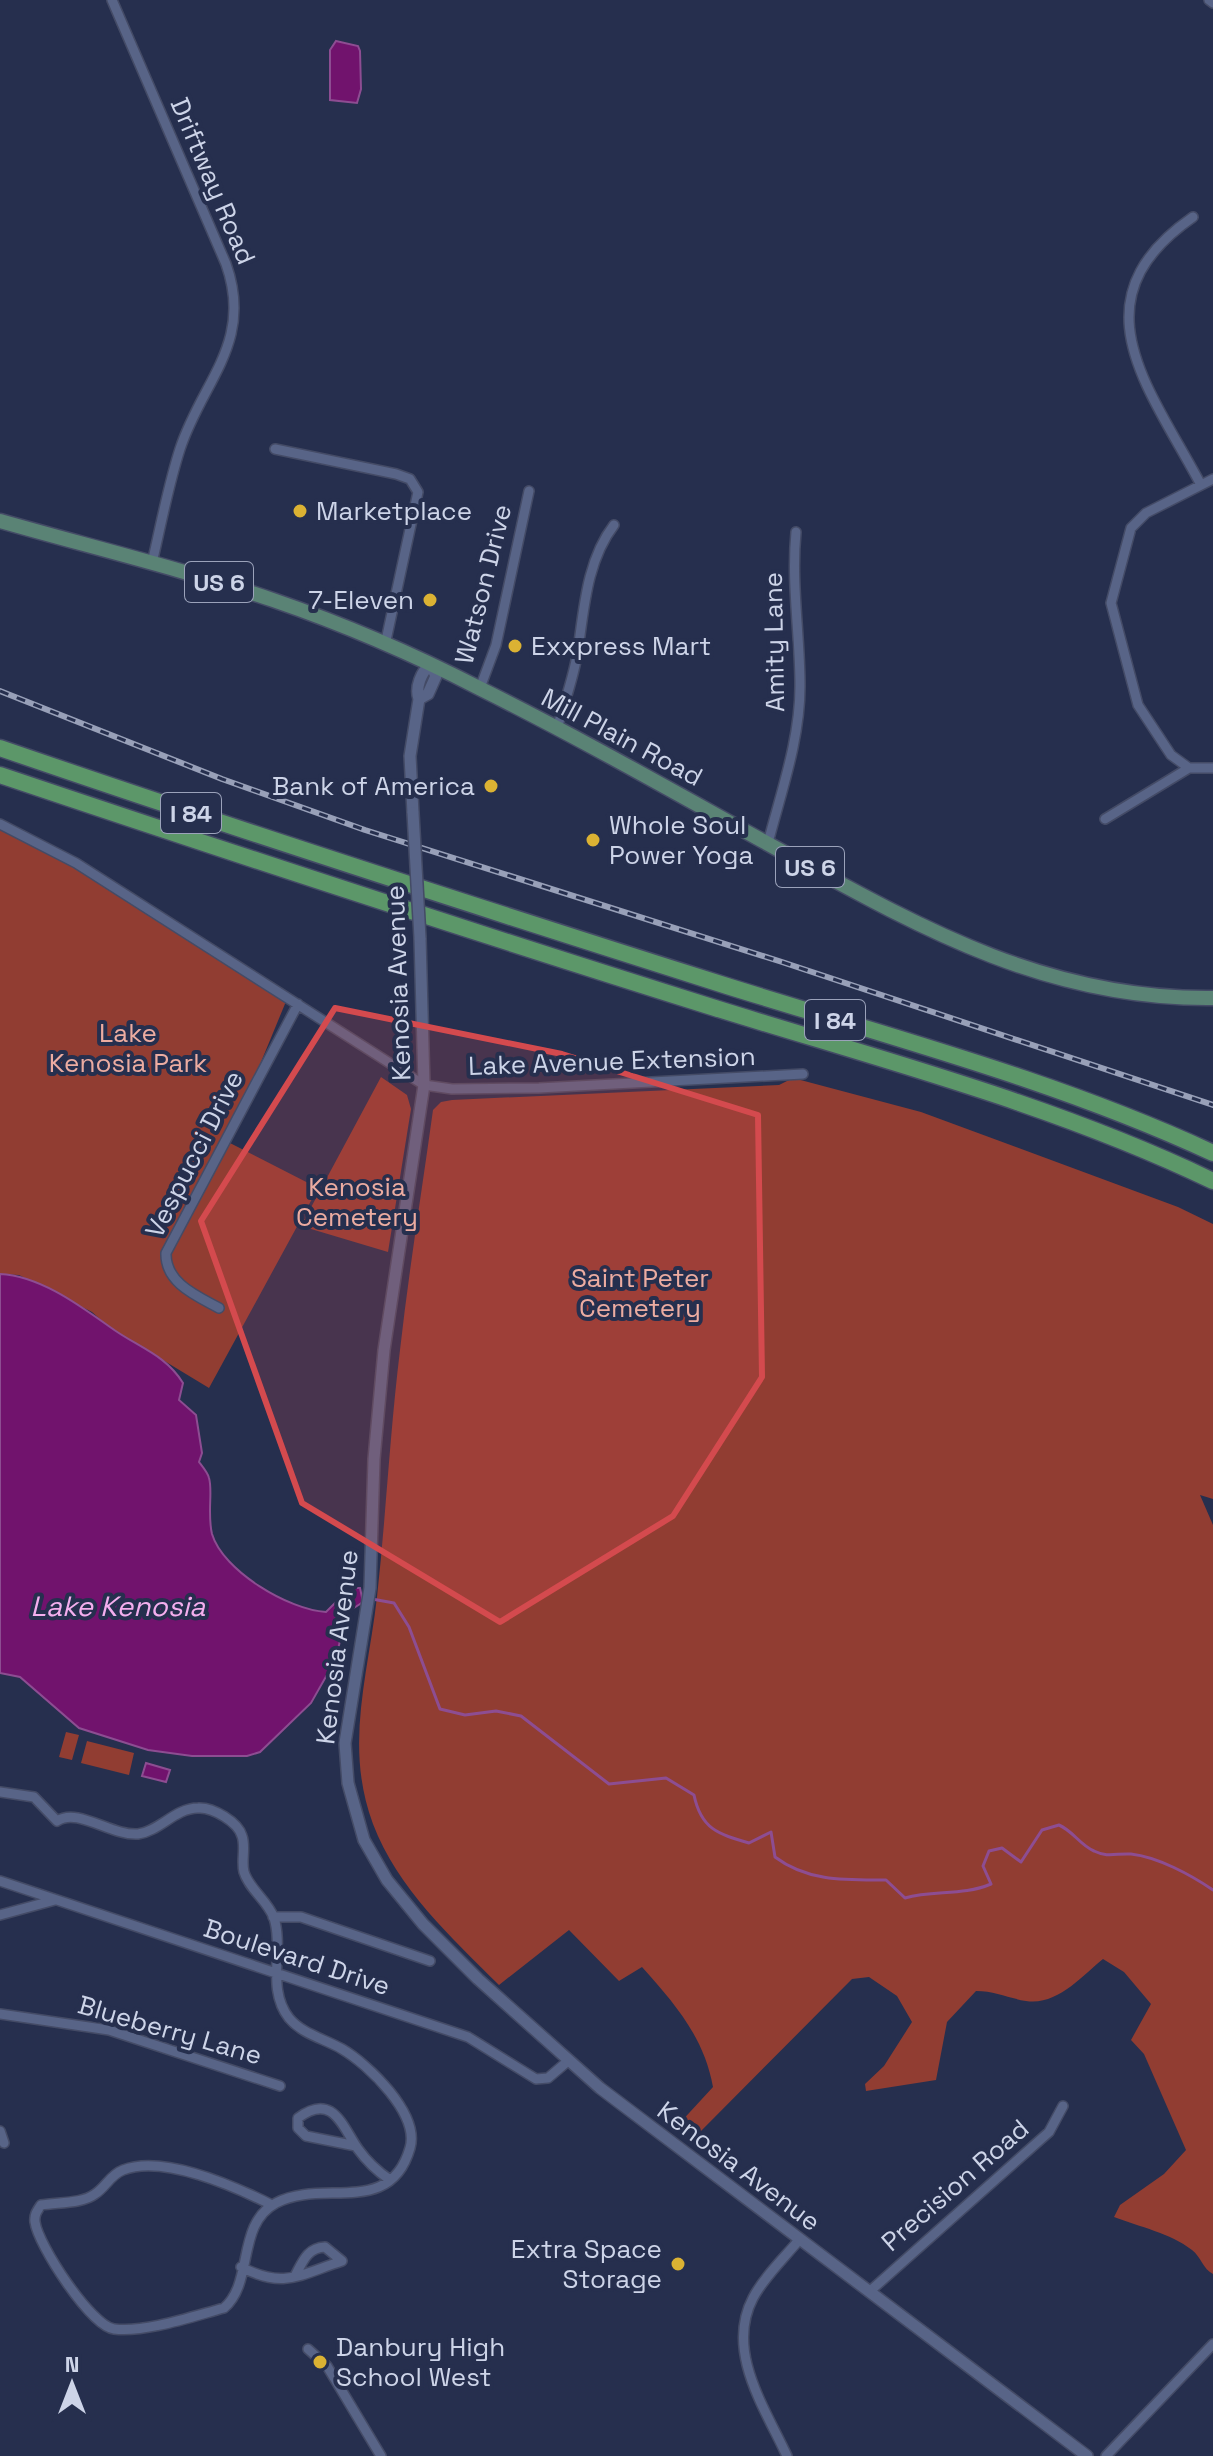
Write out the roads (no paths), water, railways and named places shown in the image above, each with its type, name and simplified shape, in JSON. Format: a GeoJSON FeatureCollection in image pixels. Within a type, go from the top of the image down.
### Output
{"type":"FeatureCollection","features":[{"type":"Feature","properties":{"kind":"highway","name":"I 84"},"geometry":{"type":"LineString","coordinates":[[0,748],[412,886],[1003,1073],[1111,1111],[1213,1153]]}},
{"type":"Feature","properties":{"kind":"highway","name":"I 84"},"geometry":{"type":"LineString","coordinates":[[0,775],[329,886],[989,1094],[1103,1134],[1213,1181]]}},
{"type":"Feature","properties":{"kind":"main road","name":"Mill Plain Road"},"geometry":{"type":"LineString","coordinates":[[0,521],[274,600],[431,665],[557,729],[926,930],[991,959],[1093,987],[1158,996],[1213,998]]}},
{"type":"Feature","properties":{"kind":"street","name":"Driftway Road"},"geometry":{"type":"LineString","coordinates":[[112,0],[223,255],[235,300],[228,352],[180,446],[152,563]]}},
{"type":"Feature","properties":{"kind":"street"},"geometry":{"type":"LineString","coordinates":[[1193,217],[1167,235],[1149,255],[1135,278],[1128,301],[1128,325],[1138,368],[1201,485]]}},
{"type":"Feature","properties":{"kind":"street"},"geometry":{"type":"LineString","coordinates":[[275,449],[396,474],[410,479],[418,492],[385,645]]}},
{"type":"Feature","properties":{"kind":"street"},"geometry":{"type":"LineString","coordinates":[[1189,768],[1171,755],[1138,705],[1111,603],[1131,528],[1146,513],[1213,479]]}},
{"type":"Feature","properties":{"kind":"street","name":"Watson Drive"},"geometry":{"type":"LineString","coordinates":[[480,688],[496,645],[529,491]]}},
{"type":"Feature","properties":{"kind":"street"},"geometry":{"type":"LineString","coordinates":[[557,729],[578,650],[581,608],[605,537],[614,525]]}},
{"type":"Feature","properties":{"kind":"street","name":"Amity Lane"},"geometry":{"type":"LineString","coordinates":[[768,843],[798,718],[800,687],[793,564],[796,532]]}},
{"type":"Feature","properties":{"kind":"street","name":"Kenosia Avenue"},"geometry":{"type":"LineString","coordinates":[[431,665],[424,671],[417,690],[419,699],[410,756],[424,1085],[379,1386],[368,1613],[345,1743],[348,1783],[364,1840],[387,1880],[423,1924],[568,2061],[799,2240],[1087,2456]]}},
{"type":"Feature","properties":{"kind":"street"},"geometry":{"type":"LineString","coordinates":[[1105,819],[1189,768],[1213,768]]}},
{"type":"Feature","properties":{"kind":"street"},"geometry":{"type":"LineString","coordinates":[[0,824],[66,857],[424,1085]]}},
{"type":"Feature","properties":{"kind":"street","name":"Vespucci Drive"},"geometry":{"type":"LineString","coordinates":[[219,1308],[176,1280],[169,1270],[166,1253],[298,1004]]}},
{"type":"Feature","properties":{"kind":"street","name":"Lake Avenue Extension"},"geometry":{"type":"LineString","coordinates":[[424,1085],[452,1089],[539,1088],[803,1074]]}},
{"type":"Feature","properties":{"kind":"street"},"geometry":{"type":"LineString","coordinates":[[0,1792],[34,1797],[57,1821],[72,1815],[108,1830],[127,1833],[149,1831],[186,1810],[200,1807],[235,1826],[242,1836],[244,1874],[273,1917],[275,1972],[281,2003],[290,2019],[360,2060],[400,2106],[409,2125],[410,2149],[390,2180],[373,2191],[357,2194],[313,2191],[295,2194],[272,2205],[253,2229],[237,2289],[224,2308],[117,2330],[94,2320],[59,2270],[35,2226],[35,2215],[41,2205],[80,2200],[95,2194],[108,2179],[124,2169],[147,2166],[191,2172],[272,2205]]}},
{"type":"Feature","properties":{"kind":"street","name":"Boulevard Drive"},"geometry":{"type":"LineString","coordinates":[[0,1881],[468,2037],[536,2079],[548,2078],[568,2061]]}},
{"type":"Feature","properties":{"kind":"street"},"geometry":{"type":"LineString","coordinates":[[0,1915],[55,1900]]}},
{"type":"Feature","properties":{"kind":"street"},"geometry":{"type":"LineString","coordinates":[[273,1917],[301,1917],[430,1961]]}},
{"type":"Feature","properties":{"kind":"street","name":"Blueberry Lane"},"geometry":{"type":"LineString","coordinates":[[0,2014],[109,2030],[280,2086]]}},
{"type":"Feature","properties":{"kind":"street","name":"Precision Road"},"geometry":{"type":"LineString","coordinates":[[869,2292],[1049,2132],[1063,2106]]}},
{"type":"Feature","properties":{"kind":"street"},"geometry":{"type":"LineString","coordinates":[[356,2146],[306,2136],[298,2128],[298,2118],[308,2111],[327,2109],[338,2116],[373,2168],[390,2180]]}},
{"type":"Feature","properties":{"kind":"street"},"geometry":{"type":"LineString","coordinates":[[0,2131],[4,2143]]}},
{"type":"Feature","properties":{"kind":"street"},"geometry":{"type":"LineString","coordinates":[[787,2456],[754,2384],[744,2356],[742,2334],[754,2295],[799,2240]]}},
{"type":"Feature","properties":{"kind":"street"},"geometry":{"type":"LineString","coordinates":[[241,2267],[265,2279],[295,2276],[342,2261],[334,2252],[315,2248],[306,2255],[295,2276]]}},
{"type":"Feature","properties":{"kind":"street"},"geometry":{"type":"LineString","coordinates":[[1106,2456],[1193,2362],[1213,2346]]}},
{"type":"Feature","properties":{"kind":"street"},"geometry":{"type":"LineString","coordinates":[[308,2349],[327,2366],[381,2456]]}},
{"type":"Feature","properties":{"kind":"water"},"geometry":{"type":"Polygon","coordinates":[[[336,41],[358,46],[360,51],[361,89],[357,103],[330,100],[330,50],[336,41]]]}},
{"type":"Feature","properties":{"kind":"water","name":"Lake Kenosia"},"geometry":{"type":"Polygon","coordinates":[[[0,1274],[30,1280],[58,1293],[159,1358],[176,1373],[183,1383],[179,1400],[196,1415],[202,1453],[199,1462],[210,1483],[212,1534],[229,1562],[259,1586],[311,1610],[326,1612],[350,1588],[360,1588],[363,1602],[346,1613],[336,1659],[311,1703],[260,1752],[247,1756],[192,1756],[148,1750],[79,1728],[20,1677],[0,1673],[0,1274]]]}},
{"type":"Feature","properties":{"kind":"water"},"geometry":{"type":"Polygon","coordinates":[[[146,1763],[170,1770],[166,1782],[142,1776],[146,1763]]]}},
{"type":"Feature","properties":{"kind":"waterway"},"geometry":{"type":"LineString","coordinates":[[372,1599],[394,1603],[409,1627],[440,1709],[465,1715],[496,1711],[521,1716],[609,1784],[666,1778],[694,1795],[701,1816],[720,1833],[749,1843],[771,1832],[775,1857],[801,1871],[828,1878],[886,1880],[905,1898],[970,1890],[991,1884],[983,1866],[989,1851],[1002,1848],[1021,1862],[1042,1830],[1059,1825],[1094,1851],[1152,1859],[1185,1873],[1213,1890]]}},
{"type":"Feature","properties":{"kind":"railway"},"geometry":{"type":"LineString","coordinates":[[0,691],[222,779],[365,830],[782,962],[1213,1105]]}},
{"type":"Feature","properties":{"kind":"place","name":"Marketplace"},"geometry":{"type":"Point","coordinates":[300,511]}},
{"type":"Feature","properties":{"kind":"place","name":"7-Eleven"},"geometry":{"type":"Point","coordinates":[430,600]}},
{"type":"Feature","properties":{"kind":"place","name":"Exxpress Mart"},"geometry":{"type":"Point","coordinates":[515,646]}},
{"type":"Feature","properties":{"kind":"place","name":"Bank of America"},"geometry":{"type":"Point","coordinates":[491,786]}},
{"type":"Feature","properties":{"kind":"place","name":"Whole Soul Power Yoga"},"geometry":{"type":"Point","coordinates":[593,840]}},
{"type":"Feature","properties":{"kind":"place","name":"Extra Space Storage"},"geometry":{"type":"Point","coordinates":[678,2264]}},
{"type":"Feature","properties":{"kind":"place","name":"Danbury High School West"},"geometry":{"type":"Point","coordinates":[320,2362]}},
{"type":"Feature","properties":{"kind":"park label","name":"Lake Kenosia Park"},"geometry":{"type":"Point","coordinates":[128,1048]}},
{"type":"Feature","properties":{"kind":"park label","name":"Kenosia Cemetery"},"geometry":{"type":"Point","coordinates":[357,1202]}},
{"type":"Feature","properties":{"kind":"park label","name":"Saint Peter Cemetery"},"geometry":{"type":"Point","coordinates":[640,1293]}}]}
